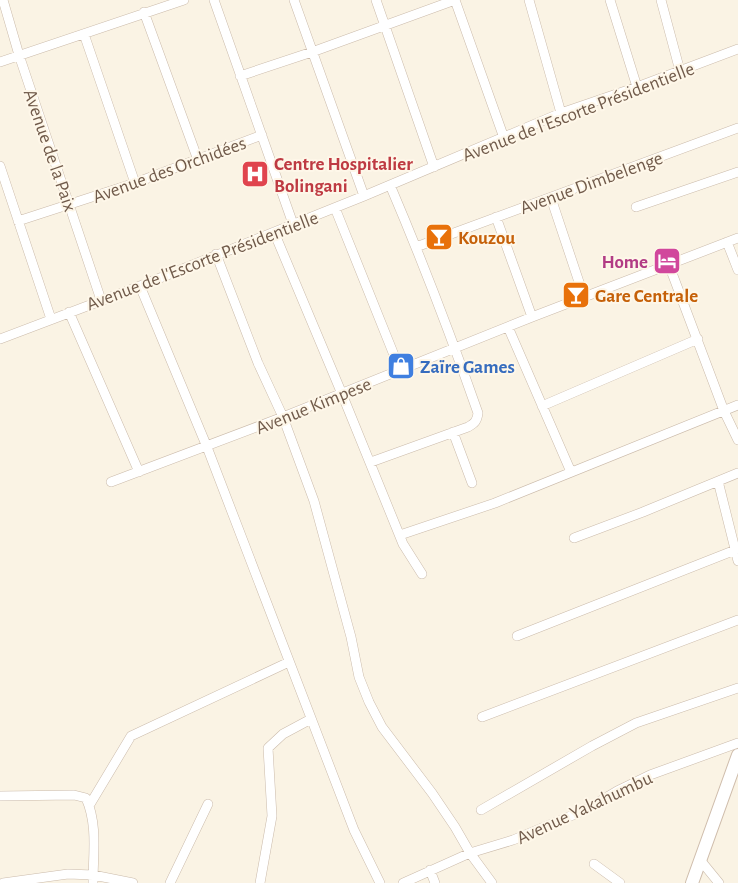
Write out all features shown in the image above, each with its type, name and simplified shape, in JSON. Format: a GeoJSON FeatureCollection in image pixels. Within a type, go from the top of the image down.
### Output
{"type":"FeatureCollection","features":[{"type":"Feature","properties":{"kind":"main road"},"geometry":{"type":"LineString","coordinates":[[692,883],[735,777],[738,756]]}},
{"type":"Feature","properties":{"kind":"street","name":"Avenue de la Paix"},"geometry":{"type":"LineString","coordinates":[[3,0],[19,55],[101,300]]}},
{"type":"Feature","properties":{"kind":"street"},"geometry":{"type":"LineString","coordinates":[[0,62],[184,0]]}},
{"type":"Feature","properties":{"kind":"street"},"geometry":{"type":"LineString","coordinates":[[214,0],[293,224]]}},
{"type":"Feature","properties":{"kind":"street"},"geometry":{"type":"LineString","coordinates":[[294,0],[364,196]]}},
{"type":"Feature","properties":{"kind":"street"},"geometry":{"type":"LineString","coordinates":[[376,0],[434,167]]}},
{"type":"Feature","properties":{"kind":"street"},"geometry":{"type":"LineString","coordinates":[[240,76],[455,0],[504,138]]}},
{"type":"Feature","properties":{"kind":"street"},"geometry":{"type":"LineString","coordinates":[[529,0],[561,113]]}},
{"type":"Feature","properties":{"kind":"street"},"geometry":{"type":"LineString","coordinates":[[610,0],[636,87]]}},
{"type":"Feature","properties":{"kind":"street"},"geometry":{"type":"LineString","coordinates":[[661,0],[680,71]]}},
{"type":"Feature","properties":{"kind":"street"},"geometry":{"type":"LineString","coordinates":[[144,12],[198,160]]}},
{"type":"Feature","properties":{"kind":"street"},"geometry":{"type":"LineString","coordinates":[[84,34],[136,183]]}},
{"type":"Feature","properties":{"kind":"street","name":"Avenue de l'Escorte Présidentielle"},"geometry":{"type":"LineString","coordinates":[[0,339],[140,286],[335,208],[561,113],[738,49]]}},
{"type":"Feature","properties":{"kind":"street","name":"Avenue Dimbelenge"},"geometry":{"type":"LineString","coordinates":[[416,248],[738,128]]}},
{"type":"Feature","properties":{"kind":"street","name":"Avenue des Orchidées"},"geometry":{"type":"LineString","coordinates":[[18,221],[136,183],[262,135]]}},
{"type":"Feature","properties":{"kind":"street"},"geometry":{"type":"LineString","coordinates":[[0,166],[51,319]]}},
{"type":"Feature","properties":{"kind":"street"},"geometry":{"type":"LineString","coordinates":[[636,207],[738,172]]}},
{"type":"Feature","properties":{"kind":"street"},"geometry":{"type":"LineString","coordinates":[[371,462],[474,424],[478,413],[455,349],[390,185]]}},
{"type":"Feature","properties":{"kind":"street"},"geometry":{"type":"LineString","coordinates":[[551,198],[584,297]]}},
{"type":"Feature","properties":{"kind":"street"},"geometry":{"type":"LineString","coordinates":[[335,208],[400,370]]}},
{"type":"Feature","properties":{"kind":"street"},"geometry":{"type":"LineString","coordinates":[[496,217],[532,317]]}},
{"type":"Feature","properties":{"kind":"street"},"geometry":{"type":"LineString","coordinates":[[274,232],[371,462],[403,544],[422,574]]}},
{"type":"Feature","properties":{"kind":"street","name":"Avenue Kimpese"},"geometry":{"type":"LineString","coordinates":[[111,482],[207,447],[532,317],[738,238]]}},
{"type":"Feature","properties":{"kind":"street"},"geometry":{"type":"LineString","coordinates":[[727,242],[738,270]]}},
{"type":"Feature","properties":{"kind":"street"},"geometry":{"type":"LineString","coordinates":[[216,254],[258,363],[284,417],[314,501],[351,637],[359,677],[369,702],[382,727],[432,793],[470,853],[492,883]]}},
{"type":"Feature","properties":{"kind":"street"},"geometry":{"type":"LineString","coordinates":[[668,265],[698,339],[724,411],[738,440]]}},
{"type":"Feature","properties":{"kind":"street"},"geometry":{"type":"LineString","coordinates":[[140,286],[207,447],[354,830],[380,883]]}},
{"type":"Feature","properties":{"kind":"street"},"geometry":{"type":"LineString","coordinates":[[69,312],[139,472]]}},
{"type":"Feature","properties":{"kind":"street"},"geometry":{"type":"LineString","coordinates":[[508,327],[571,472]]}},
{"type":"Feature","properties":{"kind":"street"},"geometry":{"type":"LineString","coordinates":[[542,406],[698,339]]}},
{"type":"Feature","properties":{"kind":"street"},"geometry":{"type":"LineString","coordinates":[[400,535],[495,503],[738,405]]}},
{"type":"Feature","properties":{"kind":"street"},"geometry":{"type":"LineString","coordinates":[[453,432],[472,483]]}},
{"type":"Feature","properties":{"kind":"street"},"geometry":{"type":"LineString","coordinates":[[574,538],[738,473]]}},
{"type":"Feature","properties":{"kind":"street"},"geometry":{"type":"LineString","coordinates":[[718,481],[738,561]]}},
{"type":"Feature","properties":{"kind":"street"},"geometry":{"type":"LineString","coordinates":[[517,636],[736,549]]}},
{"type":"Feature","properties":{"kind":"street"},"geometry":{"type":"LineString","coordinates":[[482,717],[738,620]]}},
{"type":"Feature","properties":{"kind":"street"},"geometry":{"type":"LineString","coordinates":[[89,806],[131,736],[289,662]]}},
{"type":"Feature","properties":{"kind":"street"},"geometry":{"type":"LineString","coordinates":[[481,810],[636,723],[738,688]]}},
{"type":"Feature","properties":{"kind":"street"},"geometry":{"type":"LineString","coordinates":[[260,883],[272,816],[268,748],[283,734],[311,719]]}},
{"type":"Feature","properties":{"kind":"street","name":"Avenue Yakahumbu"},"geometry":{"type":"LineString","coordinates":[[402,883],[470,853],[513,840],[585,810],[616,791],[650,775],[738,743]]}},
{"type":"Feature","properties":{"kind":"street"},"geometry":{"type":"LineString","coordinates":[[0,796],[74,795],[86,798],[94,834],[93,879]]}},
{"type":"Feature","properties":{"kind":"street"},"geometry":{"type":"LineString","coordinates":[[170,883],[208,804]]}},
{"type":"Feature","properties":{"kind":"street"},"geometry":{"type":"LineString","coordinates":[[701,861],[719,883]]}},
{"type":"Feature","properties":{"kind":"street"},"geometry":{"type":"LineString","coordinates":[[594,864],[620,883]]}},
{"type":"Feature","properties":{"kind":"street"},"geometry":{"type":"LineString","coordinates":[[430,870],[436,883]]}},
{"type":"Feature","properties":{"kind":"street"},"geometry":{"type":"LineString","coordinates":[[4,883],[68,874],[93,879],[133,883]]}},
{"type":"Feature","properties":{"kind":"place","name":"Centre Hospitalier Bolingani"},"geometry":{"type":"Point","coordinates":[255,174]}},
{"type":"Feature","properties":{"kind":"place","name":"Kouzou"},"geometry":{"type":"Point","coordinates":[439,237]}},
{"type":"Feature","properties":{"kind":"place","name":"Home"},"geometry":{"type":"Point","coordinates":[667,261]}},
{"type":"Feature","properties":{"kind":"place","name":"Gare Centrale"},"geometry":{"type":"Point","coordinates":[576,295]}},
{"type":"Feature","properties":{"kind":"place","name":"Zaïre Games"},"geometry":{"type":"Point","coordinates":[401,366]}}]}
